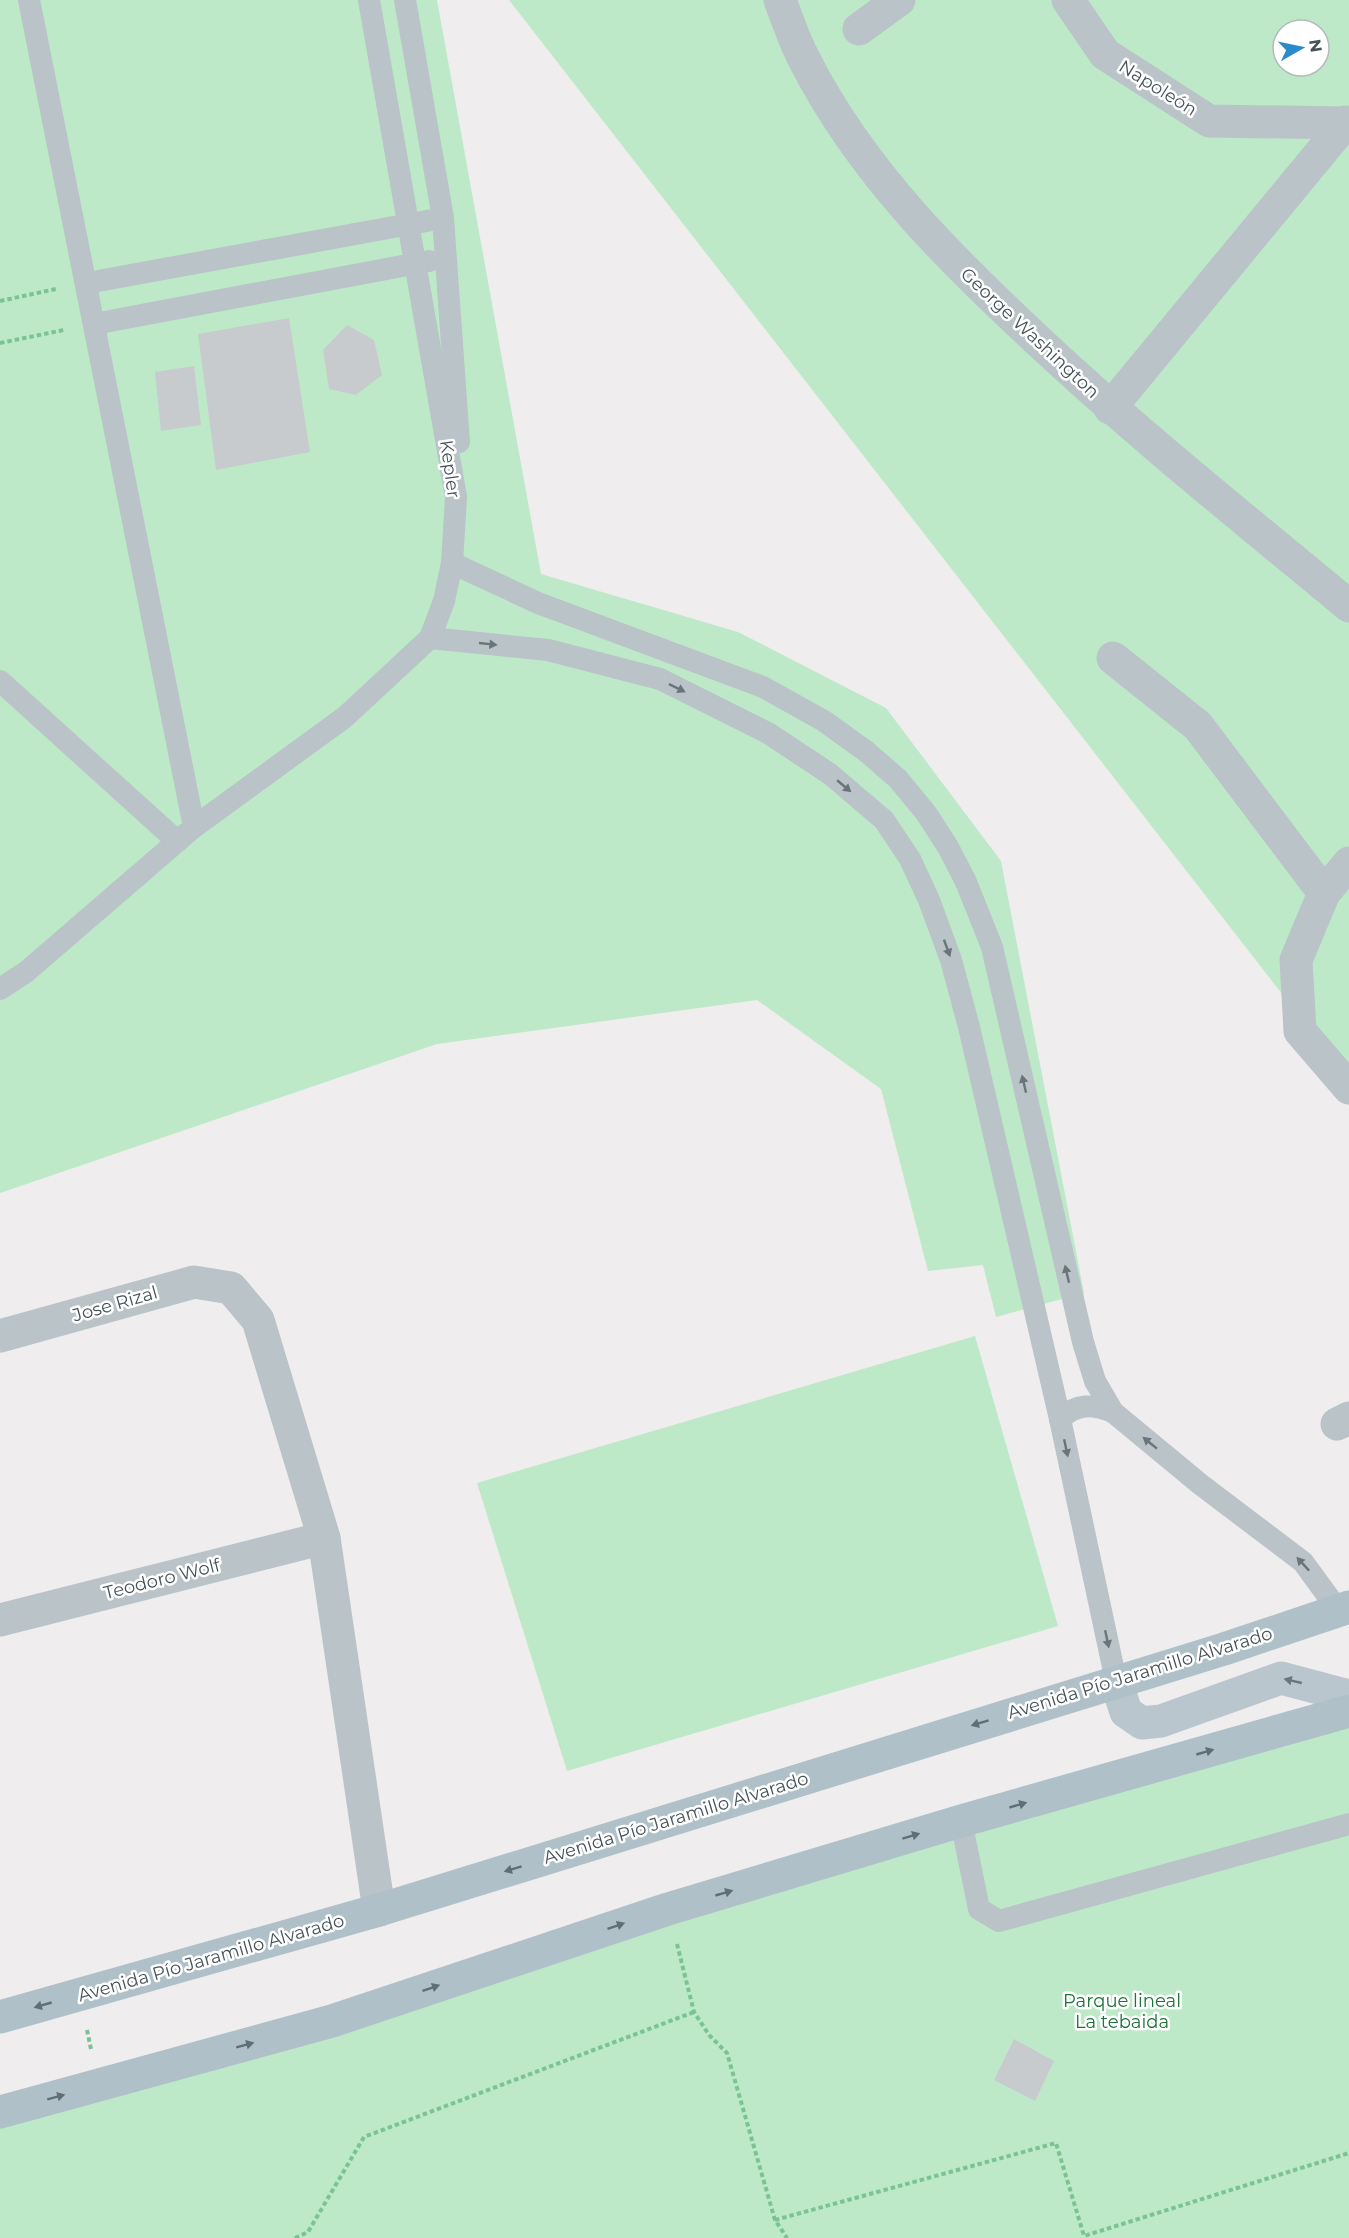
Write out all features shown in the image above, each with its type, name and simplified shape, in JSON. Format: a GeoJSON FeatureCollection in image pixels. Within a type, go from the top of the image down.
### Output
{"type":"FeatureCollection","features":[{"type":"Feature","properties":{"kind":"main road","name":"Avenida Pío Jaramillo Alvarado"},"geometry":{"type":"LineString","coordinates":[[0,2017],[380,1910],[1224,1649],[1343,1609]]}},
{"type":"Feature","properties":{"kind":"main road"},"geometry":{"type":"LineString","coordinates":[[1116,1681],[1126,1712],[1142,1723],[1161,1721],[1281,1678],[1349,1696]]}},
{"type":"Feature","properties":{"kind":"main road"},"geometry":{"type":"LineString","coordinates":[[0,2112],[332,2021],[668,1909],[961,1821],[1349,1711]]}},
{"type":"Feature","properties":{"kind":"street","name":"George Washington"},"geometry":{"type":"LineString","coordinates":[[780,0],[803,58],[845,129],[904,209],[966,274],[1110,408],[1349,606]]}},
{"type":"Feature","properties":{"kind":"street"},"geometry":{"type":"LineString","coordinates":[[859,29],[899,0]]}},
{"type":"Feature","properties":{"kind":"street","name":"Napoleón"},"geometry":{"type":"LineString","coordinates":[[1068,0],[1105,54],[1209,121],[1347,123]]}},
{"type":"Feature","properties":{"kind":"street"},"geometry":{"type":"LineString","coordinates":[[1110,408],[1347,123]]}},
{"type":"Feature","properties":{"kind":"street"},"geometry":{"type":"LineString","coordinates":[[1113,658],[1198,726],[1324,893]]}},
{"type":"Feature","properties":{"kind":"street"},"geometry":{"type":"LineString","coordinates":[[1349,863],[1324,893],[1296,960],[1299,1031],[1349,1088]]}},
{"type":"Feature","properties":{"kind":"street","name":"Jose Rizal"},"geometry":{"type":"LineString","coordinates":[[0,1336],[194,1282],[231,1288],[258,1320],[324,1539]]}},
{"type":"Feature","properties":{"kind":"street"},"geometry":{"type":"LineString","coordinates":[[324,1539],[380,1910]]}},
{"type":"Feature","properties":{"kind":"street","name":"Teodoro Wolf"},"geometry":{"type":"LineString","coordinates":[[0,1620],[324,1539]]}},
{"type":"Feature","properties":{"kind":"lane"},"geometry":{"type":"LineString","coordinates":[[29,0],[87,284],[186,834]]}},
{"type":"Feature","properties":{"kind":"lane","name":"Kepler"},"geometry":{"type":"LineString","coordinates":[[0,989],[26,972],[186,834],[345,717],[430,638],[444,601],[452,563],[456,497],[369,0]]}},
{"type":"Feature","properties":{"kind":"lane"},"geometry":{"type":"LineString","coordinates":[[405,0],[443,218],[459,436],[456,497]]}},
{"type":"Feature","properties":{"kind":"lane"},"geometry":{"type":"LineString","coordinates":[[87,284],[443,218]]}},
{"type":"Feature","properties":{"kind":"lane"},"geometry":{"type":"LineString","coordinates":[[94,324],[445,258]]}},
{"type":"Feature","properties":{"kind":"lane"},"geometry":{"type":"LineString","coordinates":[[452,563],[538,603],[763,687],[824,721],[867,752],[898,779],[926,813],[948,846],[966,882],[992,947],[1083,1342],[1095,1381],[1113,1412]]}},
{"type":"Feature","properties":{"kind":"lane"},"geometry":{"type":"LineString","coordinates":[[430,638],[548,650],[660,679],[768,733],[830,774],[884,820],[910,860],[929,900],[951,960],[1060,1419],[1116,1681]]}},
{"type":"Feature","properties":{"kind":"lane"},"geometry":{"type":"LineString","coordinates":[[0,681],[186,834]]}},
{"type":"Feature","properties":{"kind":"lane"},"geometry":{"type":"LineString","coordinates":[[1060,1419],[1072,1408],[1095,1405],[1113,1412],[1200,1484],[1303,1562],[1343,1609]]}},
{"type":"Feature","properties":{"kind":"lane"},"geometry":{"type":"LineString","coordinates":[[961,1821],[978,1909],[999,1921],[1349,1824]]}},
{"type":"Feature","properties":{"kind":"path"},"geometry":{"type":"LineString","coordinates":[[0,301],[87,284]]}},
{"type":"Feature","properties":{"kind":"path"},"geometry":{"type":"LineString","coordinates":[[0,343],[94,324]]}},
{"type":"Feature","properties":{"kind":"path"},"geometry":{"type":"LineString","coordinates":[[668,1909],[694,2012],[708,2035],[726,2053],[775,2220],[787,2238]]}},
{"type":"Feature","properties":{"kind":"path"},"geometry":{"type":"LineString","coordinates":[[79,1994],[99,2085]]}},
{"type":"Feature","properties":{"kind":"path"},"geometry":{"type":"LineString","coordinates":[[295,2238],[308,2232],[364,2137],[694,2012]]}},
{"type":"Feature","properties":{"kind":"path"},"geometry":{"type":"LineString","coordinates":[[775,2220],[1056,2143],[1084,2236],[1349,2153]]}},
{"type":"Feature","properties":{"kind":"green space"},"geometry":{"type":"Polygon","coordinates":[[[0,0],[437,0],[541,574],[738,632],[886,708],[1001,861],[1084,1293],[996,1317],[983,1265],[928,1271],[881,1089],[757,1000],[437,1044],[0,1193],[0,0]]]}},
{"type":"Feature","properties":{"kind":"green space"},"geometry":{"type":"Polygon","coordinates":[[[509,0],[1349,0],[1349,1080],[509,0]]]}},
{"type":"Feature","properties":{"kind":"green space"},"geometry":{"type":"Polygon","coordinates":[[[975,1336],[1058,1626],[567,1771],[477,1483],[975,1336]]]}},
{"type":"Feature","properties":{"kind":"green space","name":"Parque lineal La tebaida"},"geometry":{"type":"Polygon","coordinates":[[[1349,1711],[1349,2238],[0,2238],[0,2118],[1349,1711]]]}},
{"type":"Feature","properties":{"kind":"building"},"geometry":{"type":"Polygon","coordinates":[[[289,318],[310,452],[216,470],[198,334],[289,318]]]}},
{"type":"Feature","properties":{"kind":"building"},"geometry":{"type":"Polygon","coordinates":[[[347,325],[374,340],[382,375],[356,395],[329,389],[323,350],[347,325]]]}},
{"type":"Feature","properties":{"kind":"building"},"geometry":{"type":"Polygon","coordinates":[[[194,366],[201,425],[161,431],[155,372],[194,366]]]}},
{"type":"Feature","properties":{"kind":"building"},"geometry":{"type":"Polygon","coordinates":[[[1014,2039],[1054,2061],[1035,2101],[994,2080],[1014,2039]]]}}]}
